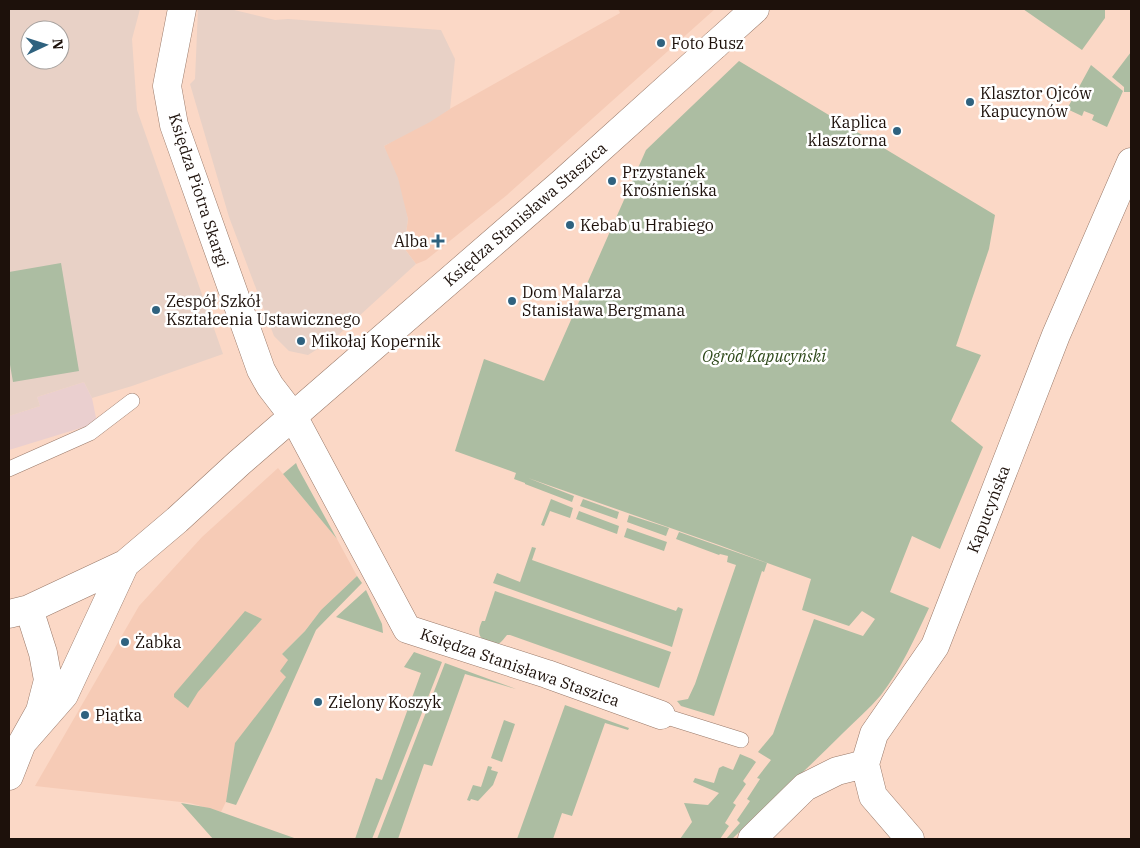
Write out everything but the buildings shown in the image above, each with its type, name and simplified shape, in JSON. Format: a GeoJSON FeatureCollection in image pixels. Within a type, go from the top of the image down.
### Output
{"type":"FeatureCollection","features":[{"type":"Feature","properties":{"kind":"street","name":"Księdza Piotra Skargi"},"geometry":{"type":"LineString","coordinates":[[182,9],[167,86],[174,125],[261,370],[270,386],[293,416]]}},
{"type":"Feature","properties":{"kind":"street","name":"Księdza Stanisława Staszica"},"geometry":{"type":"LineString","coordinates":[[19,611],[124,564],[177,520],[293,416],[563,182],[755,9]]}},
{"type":"Feature","properties":{"kind":"street","name":"Kapucyńska"},"geometry":{"type":"LineString","coordinates":[[865,764],[874,734],[936,646],[1056,334],[1131,162]]}},
{"type":"Feature","properties":{"kind":"street","name":"Księdza Stanisława Staszica"},"geometry":{"type":"LineString","coordinates":[[293,416],[407,629],[547,674],[662,715]]}},
{"type":"Feature","properties":{"kind":"street"},"geometry":{"type":"LineString","coordinates":[[15,742],[64,695],[124,564]]}},
{"type":"Feature","properties":{"kind":"street"},"geometry":{"type":"LineString","coordinates":[[9,776],[15,742],[40,711],[48,680],[43,653],[19,611]]}},
{"type":"Feature","properties":{"kind":"street"},"geometry":{"type":"LineString","coordinates":[[752,839],[805,787],[837,771],[865,764],[873,796],[910,839]]}},
{"type":"Feature","properties":{"kind":"lane"},"geometry":{"type":"LineString","coordinates":[[9,469],[90,433],[132,401]]}},
{"type":"Feature","properties":{"kind":"lane"},"geometry":{"type":"LineString","coordinates":[[662,715],[741,740]]}},
{"type":"Feature","properties":{"kind":"shaded area"},"geometry":{"type":"Polygon","coordinates":[[[9,9],[140,9],[132,39],[137,110],[223,354],[92,398],[84,382],[37,397],[40,406],[9,416],[9,9]]]}},
{"type":"Feature","properties":{"kind":"shaded area"},"geometry":{"type":"Polygon","coordinates":[[[198,9],[230,9],[275,20],[288,19],[441,30],[455,59],[450,109],[430,122],[384,146],[398,178],[408,219],[404,248],[416,264],[335,338],[308,355],[289,351],[274,336],[229,217],[190,84],[195,79],[198,9]]]}},
{"type":"Feature","properties":{"kind":"shaded area"},"geometry":{"type":"Polygon","coordinates":[[[618,9],[715,9],[507,195],[426,260],[416,264],[404,248],[408,219],[384,146],[620,13],[618,9]]]}},
{"type":"Feature","properties":{"kind":"shaded area"},"geometry":{"type":"Polygon","coordinates":[[[84,382],[92,398],[97,423],[9,450],[9,416],[40,406],[37,397],[84,382]]]}},
{"type":"Feature","properties":{"kind":"shaded area"},"geometry":{"type":"Polygon","coordinates":[[[278,468],[337,539],[357,576],[321,610],[305,631],[282,654],[288,660],[286,677],[221,812],[190,803],[35,786],[139,606],[202,537],[278,468]]]}},
{"type":"Feature","properties":{"kind":"green space"},"geometry":{"type":"Polygon","coordinates":[[[1023,9],[1105,9],[1105,18],[1082,50],[1023,9]]]}},
{"type":"Feature","properties":{"kind":"green space"},"geometry":{"type":"Polygon","coordinates":[[[1131,52],[1131,92],[1124,92],[1124,87],[1112,77],[1131,52]]]}},
{"type":"Feature","properties":{"kind":"green space","name":"Ogród Kapucyński"},"geometry":{"type":"Polygon","coordinates":[[[739,61],[995,215],[989,249],[956,346],[981,355],[951,421],[983,447],[940,549],[912,536],[890,592],[929,608],[901,664],[881,695],[816,760],[732,839],[726,839],[740,823],[737,820],[750,801],[747,799],[760,779],[757,778],[771,760],[758,752],[773,734],[814,619],[863,636],[875,619],[862,611],[849,626],[802,610],[811,579],[528,478],[574,496],[572,502],[514,479],[516,473],[455,451],[484,359],[544,381],[646,150],[739,61]]]}},
{"type":"Feature","properties":{"kind":"green space"},"geometry":{"type":"Polygon","coordinates":[[[1091,65],[1123,91],[1107,127],[1092,120],[1094,115],[1084,111],[1082,116],[1067,109],[1091,65]]]}},
{"type":"Feature","properties":{"kind":"green space"},"geometry":{"type":"Polygon","coordinates":[[[61,263],[79,371],[13,382],[9,359],[9,272],[61,263]]]}},
{"type":"Feature","properties":{"kind":"green space"},"geometry":{"type":"Polygon","coordinates":[[[296,463],[298,468],[337,539],[283,474],[296,463]]]}},
{"type":"Feature","properties":{"kind":"green space"},"geometry":{"type":"Polygon","coordinates":[[[551,499],[573,508],[570,518],[550,511],[544,526],[541,525],[551,499]]]}},
{"type":"Feature","properties":{"kind":"green space"},"geometry":{"type":"Polygon","coordinates":[[[583,499],[619,512],[617,519],[580,506],[583,499]]]}},
{"type":"Feature","properties":{"kind":"green space"},"geometry":{"type":"Polygon","coordinates":[[[579,511],[619,526],[617,534],[576,519],[579,511]]]}},
{"type":"Feature","properties":{"kind":"green space"},"geometry":{"type":"Polygon","coordinates":[[[629,515],[669,528],[666,536],[627,522],[629,515]]]}},
{"type":"Feature","properties":{"kind":"green space"},"geometry":{"type":"Polygon","coordinates":[[[627,528],[667,542],[664,551],[624,537],[627,528]]]}},
{"type":"Feature","properties":{"kind":"green space"},"geometry":{"type":"Polygon","coordinates":[[[679,532],[767,563],[764,572],[762,571],[714,716],[681,706],[677,701],[688,699],[695,684],[736,565],[727,562],[728,556],[719,555],[676,539],[679,532]]]}},
{"type":"Feature","properties":{"kind":"green space"},"geometry":{"type":"Polygon","coordinates":[[[532,547],[536,548],[532,560],[676,611],[678,607],[683,609],[672,647],[493,583],[497,573],[520,582],[532,547]]]}},
{"type":"Feature","properties":{"kind":"green space"},"geometry":{"type":"Polygon","coordinates":[[[357,576],[362,583],[316,630],[236,805],[226,802],[235,743],[286,677],[280,671],[288,660],[282,654],[305,631],[321,610],[357,576]]]}},
{"type":"Feature","properties":{"kind":"green space"},"geometry":{"type":"Polygon","coordinates":[[[366,590],[382,624],[383,633],[336,617],[366,590]]]}},
{"type":"Feature","properties":{"kind":"green space"},"geometry":{"type":"Polygon","coordinates":[[[495,591],[671,652],[659,688],[510,635],[507,635],[498,644],[486,641],[481,637],[479,629],[482,621],[485,621],[495,591]]]}},
{"type":"Feature","properties":{"kind":"green space"},"geometry":{"type":"Polygon","coordinates":[[[245,611],[262,619],[198,692],[188,708],[174,697],[174,694],[245,611]]]}},
{"type":"Feature","properties":{"kind":"green space"},"geometry":{"type":"Polygon","coordinates":[[[414,652],[442,662],[372,839],[355,839],[376,778],[382,780],[421,673],[404,667],[414,652]]]}},
{"type":"Feature","properties":{"kind":"green space"},"geometry":{"type":"Polygon","coordinates":[[[445,663],[516,689],[465,674],[432,766],[424,764],[398,839],[377,839],[445,663]]]}},
{"type":"Feature","properties":{"kind":"green space"},"geometry":{"type":"Polygon","coordinates":[[[565,705],[629,728],[628,730],[605,723],[572,816],[562,813],[553,839],[517,839],[565,705]]]}},
{"type":"Feature","properties":{"kind":"green space"},"geometry":{"type":"Polygon","coordinates":[[[504,720],[515,724],[502,762],[491,758],[504,720]]]}},
{"type":"Feature","properties":{"kind":"green space"},"geometry":{"type":"Polygon","coordinates":[[[740,754],[756,762],[743,781],[746,784],[733,803],[736,805],[725,823],[729,826],[720,839],[680,839],[692,822],[684,803],[708,805],[719,793],[693,782],[695,778],[714,783],[719,768],[723,766],[733,770],[740,754]]]}},
{"type":"Feature","properties":{"kind":"green space"},"geometry":{"type":"Polygon","coordinates":[[[488,766],[492,767],[491,770],[498,772],[493,785],[478,801],[467,800],[473,785],[481,787],[488,766]]]}},
{"type":"Feature","properties":{"kind":"green space"},"geometry":{"type":"Polygon","coordinates":[[[181,803],[210,808],[297,839],[213,839],[181,803]]]}},
{"type":"Feature","properties":{"kind":"place","name":"Foto Busz"},"geometry":{"type":"Point","coordinates":[661,43]}},
{"type":"Feature","properties":{"kind":"place","name":"Klasztor Ojców Kapucynów"},"geometry":{"type":"Point","coordinates":[970,102]}},
{"type":"Feature","properties":{"kind":"place","name":"Kaplica klasztorna"},"geometry":{"type":"Point","coordinates":[897,131]}},
{"type":"Feature","properties":{"kind":"place","name":"Przystanek Krośnieńska"},"geometry":{"type":"Point","coordinates":[612,181]}},
{"type":"Feature","properties":{"kind":"place","name":"Kebab u Hrabiego"},"geometry":{"type":"Point","coordinates":[570,225]}},
{"type":"Feature","properties":{"kind":"place","name":"Alba"},"geometry":{"type":"Point","coordinates":[438,241]}},
{"type":"Feature","properties":{"kind":"place","name":"Dom Malarza Stanisława Bergmana"},"geometry":{"type":"Point","coordinates":[512,301]}},
{"type":"Feature","properties":{"kind":"place","name":"Zespół Szkół Kształcenia Ustawicznego"},"geometry":{"type":"Point","coordinates":[156,310]}},
{"type":"Feature","properties":{"kind":"place","name":"Mikołaj Kopernik"},"geometry":{"type":"Point","coordinates":[301,341]}},
{"type":"Feature","properties":{"kind":"place","name":"Żabka"},"geometry":{"type":"Point","coordinates":[125,642]}},
{"type":"Feature","properties":{"kind":"place","name":"Zielony Koszyk"},"geometry":{"type":"Point","coordinates":[318,702]}},
{"type":"Feature","properties":{"kind":"place","name":"Piątka"},"geometry":{"type":"Point","coordinates":[85,715]}}]}
